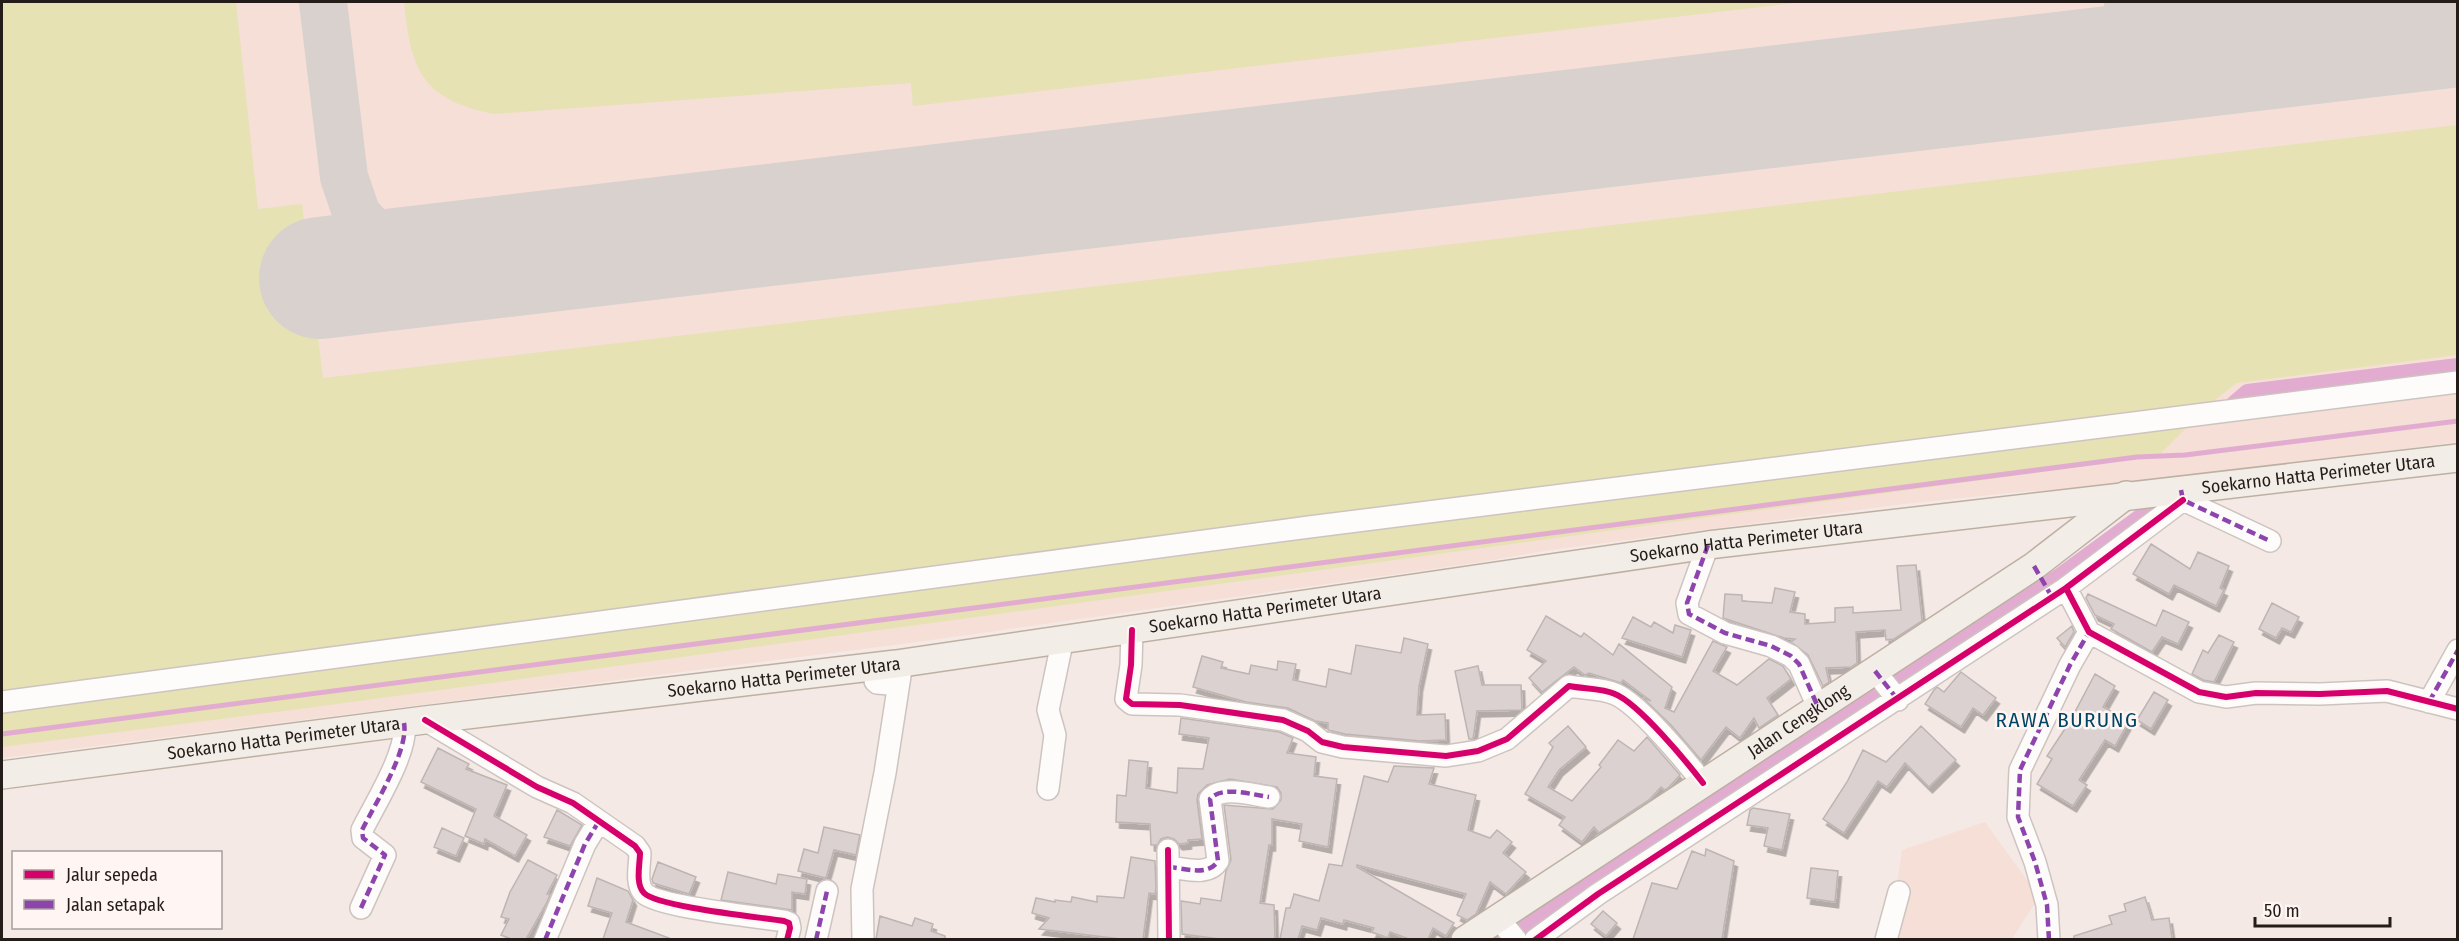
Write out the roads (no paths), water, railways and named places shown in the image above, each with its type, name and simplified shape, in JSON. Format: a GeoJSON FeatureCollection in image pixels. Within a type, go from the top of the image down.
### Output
{"type":"FeatureCollection","features":[{"type":"Feature","properties":{"kind":"main road","name":"Soekarno Hatta Perimeter Utara"},"geometry":{"type":"LineString","coordinates":[[2,775],[415,722],[893,670],[1062,638],[1132,630],[1708,544],[2126,495],[2182,495],[2457,458]]}},
{"type":"Feature","properties":{"kind":"main road","name":"Jalan Cengklong"},"geometry":{"type":"LineString","coordinates":[[1465,939],[1506,927],[1703,783],[1818,707],[1886,685],[2126,495]]}},
{"type":"Feature","properties":{"kind":"street"},"geometry":{"type":"LineString","coordinates":[[2,702],[1298,529],[2457,382]]}},
{"type":"Feature","properties":{"kind":"street"},"geometry":{"type":"LineString","coordinates":[[1535,939],[1886,685],[2066,588],[2182,495],[2270,541]]}},
{"type":"Feature","properties":{"kind":"street"},"geometry":{"type":"LineString","coordinates":[[1708,544],[1687,603],[1689,614],[1725,633],[1771,645],[1791,656],[1799,664],[1818,707]]}},
{"type":"Feature","properties":{"kind":"street"},"geometry":{"type":"LineString","coordinates":[[2066,588],[2089,632],[2199,692],[2226,697],[2256,693],[2320,694],[2387,691],[2457,709]]}},
{"type":"Feature","properties":{"kind":"street"},"geometry":{"type":"LineString","coordinates":[[1132,630],[1131,665],[1126,699],[1132,704],[1180,705],[1283,720],[1308,731],[1322,742],[1343,747],[1446,756],[1479,751],[1507,738],[1569,686],[1613,693],[1628,700],[1688,762],[1703,783]]}},
{"type":"Feature","properties":{"kind":"street"},"geometry":{"type":"LineString","coordinates":[[2049,939],[2047,905],[2035,862],[2018,817],[2020,770],[2070,664],[2089,632]]}},
{"type":"Feature","properties":{"kind":"street"},"geometry":{"type":"LineString","coordinates":[[1048,789],[1055,735],[1048,710],[1062,638]]}},
{"type":"Feature","properties":{"kind":"street"},"geometry":{"type":"LineString","coordinates":[[2428,702],[2457,650]]}},
{"type":"Feature","properties":{"kind":"street"},"geometry":{"type":"LineString","coordinates":[[863,939],[862,889],[885,773],[893,670]]}},
{"type":"Feature","properties":{"kind":"street"},"geometry":{"type":"LineString","coordinates":[[360,908],[386,855],[363,838],[362,830],[401,752],[406,732],[415,722],[537,787],[573,803],[599,821],[640,853],[639,886],[645,894],[654,899],[688,906],[784,921],[789,923],[790,928],[787,939]]}},
{"type":"Feature","properties":{"kind":"street"},"geometry":{"type":"LineString","coordinates":[[1169,939],[1168,858],[1206,871],[1214,867],[1218,861],[1210,799],[1221,792],[1269,797]]}},
{"type":"Feature","properties":{"kind":"street"},"geometry":{"type":"LineString","coordinates":[[544,939],[585,844],[599,821]]}},
{"type":"Feature","properties":{"kind":"street"},"geometry":{"type":"LineString","coordinates":[[816,939],[827,891]]}},
{"type":"Feature","properties":{"kind":"street"},"geometry":{"type":"LineString","coordinates":[[1886,939],[1899,892]]}},
{"type":"Feature","properties":{"kind":"waterway"},"geometry":{"type":"LineString","coordinates":[[2233,407],[2248,394],[2458,368]]}},
{"type":"Feature","properties":{"kind":"waterway"},"geometry":{"type":"LineString","coordinates":[[2,734],[2137,457],[2185,455],[2458,421]]}},
{"type":"Feature","properties":{"kind":"waterway"},"geometry":{"type":"LineString","coordinates":[[1502,940],[2060,578],[2146,515]]}},
{"type":"Feature","properties":{"kind":"district","name":"RAWA BURUNG"},"geometry":{"type":"Point","coordinates":[2067,720]}}]}
